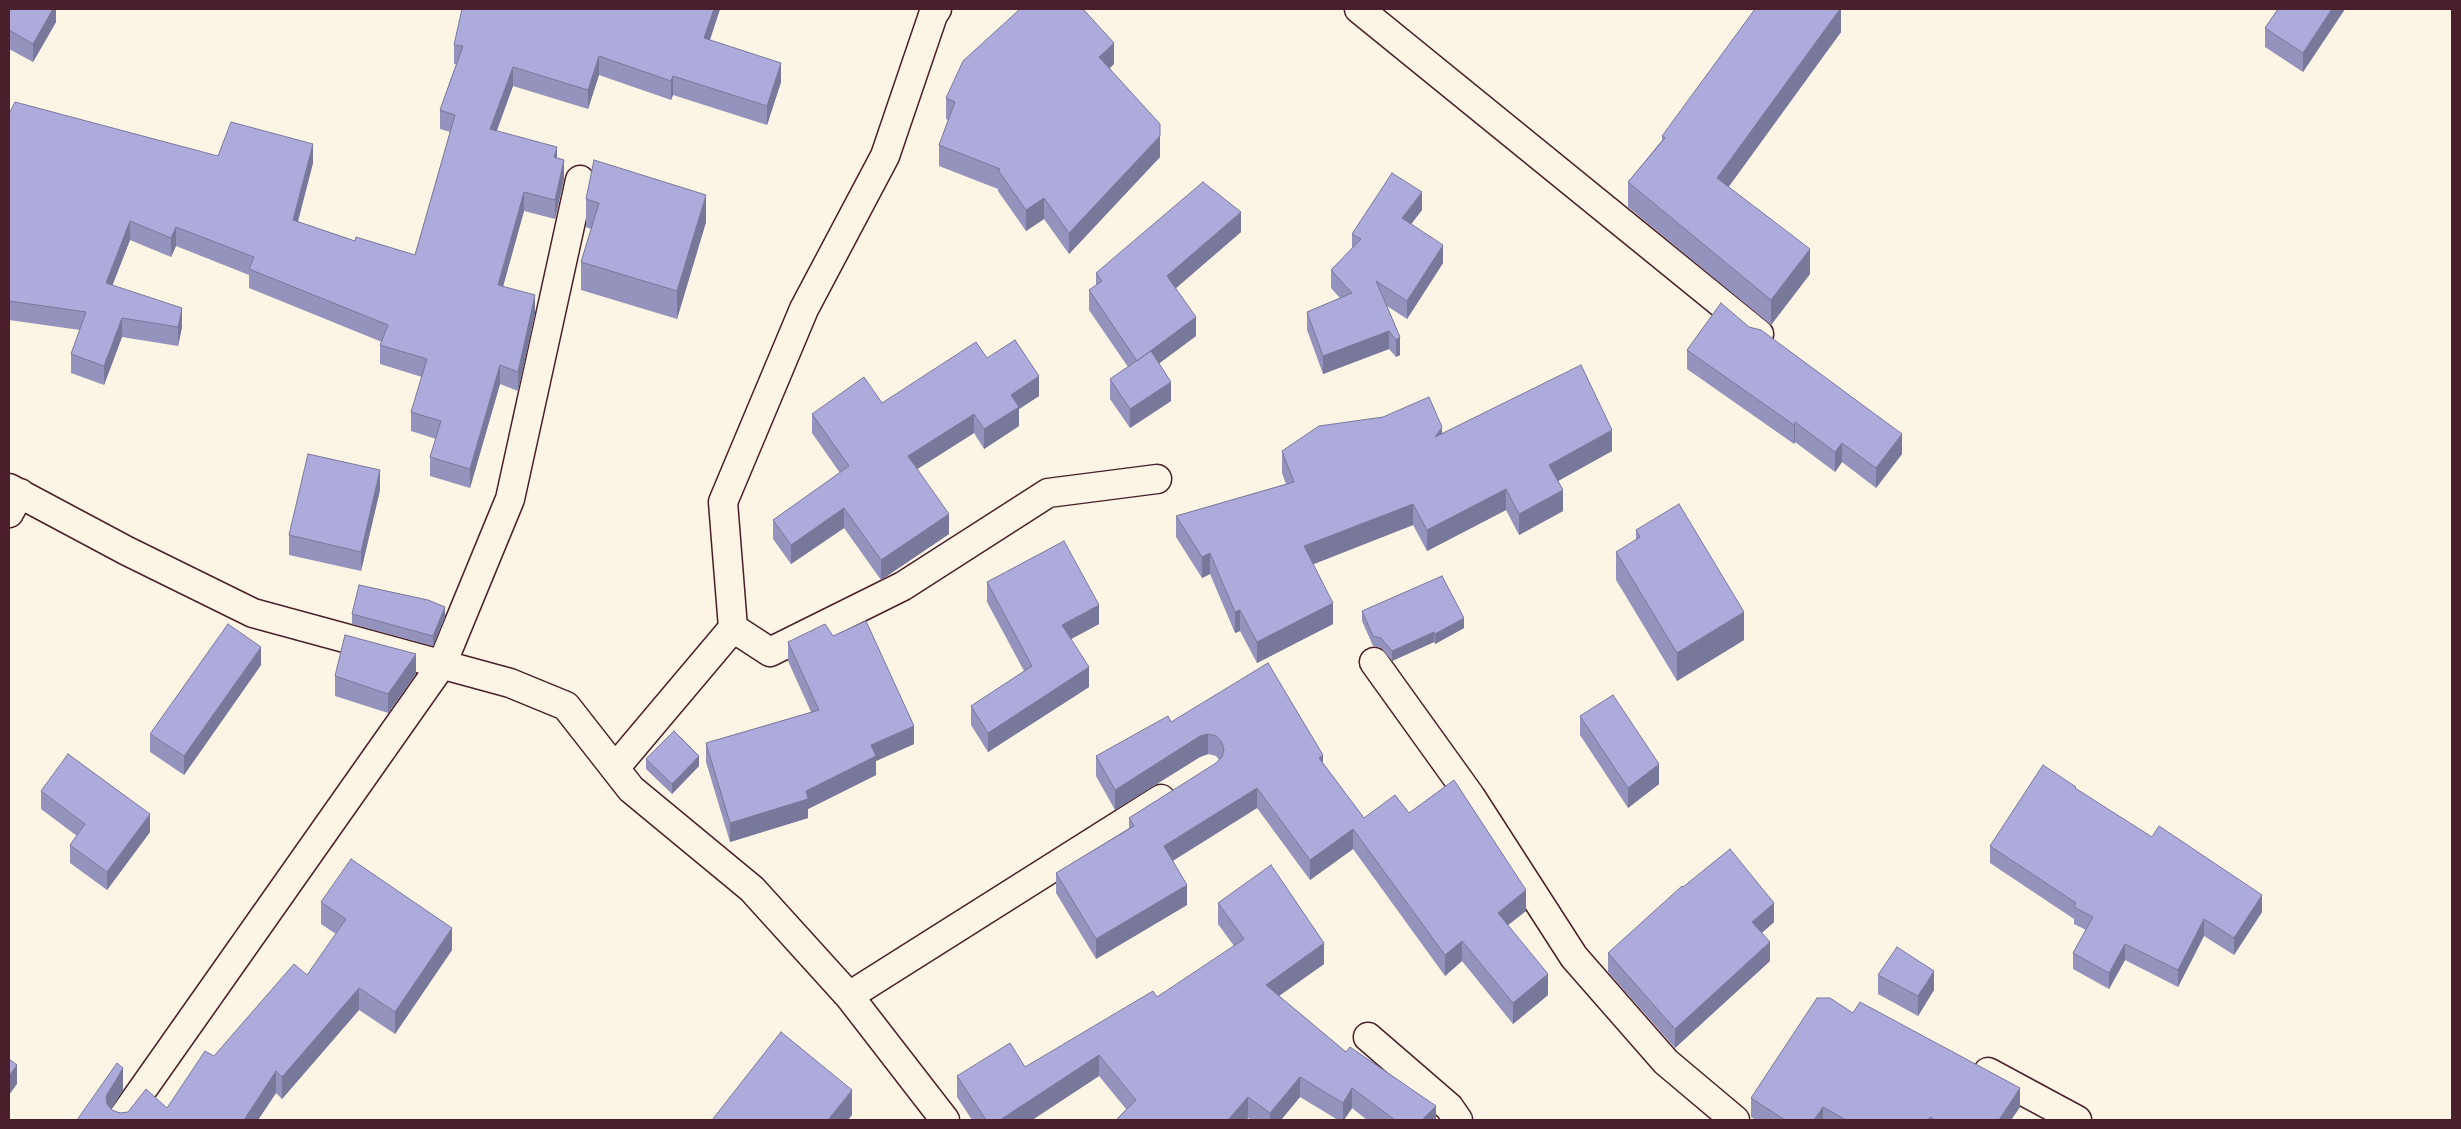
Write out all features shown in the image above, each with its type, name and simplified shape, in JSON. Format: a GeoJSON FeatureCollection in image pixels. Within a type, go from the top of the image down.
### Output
{"type":"FeatureCollection","features":[{"type":"Feature","properties":{"kind":"street"},"geometry":{"type":"LineString","coordinates":[[615,768],[733,628],[723,502],[804,308],[885,156],[933,15],[937,9]]}},
{"type":"Feature","properties":{"kind":"street"},"geometry":{"type":"LineString","coordinates":[[1359,9],[1759,334]]}},
{"type":"Feature","properties":{"kind":"street"},"geometry":{"type":"LineString","coordinates":[[121,1120],[442,664],[510,499],[580,180]]}},
{"type":"Feature","properties":{"kind":"street"},"geometry":{"type":"LineString","coordinates":[[733,628],[770,652],[903,586],[1048,493],[1157,479]]}},
{"type":"Feature","properties":{"kind":"street"},"geometry":{"type":"LineString","coordinates":[[13,498],[253,613],[510,683],[566,706],[631,788],[752,888],[849,996],[945,1120]]}},
{"type":"Feature","properties":{"kind":"street"},"geometry":{"type":"LineString","coordinates":[[1374,662],[1471,797],[1574,957],[1666,1062],[1735,1120]]}},
{"type":"Feature","properties":{"kind":"street"},"geometry":{"type":"LineString","coordinates":[[849,996],[1183,786]]}},
{"type":"Feature","properties":{"kind":"street"},"geometry":{"type":"LineString","coordinates":[[1368,1038],[1449,1107],[1458,1120]]}},
{"type":"Feature","properties":{"kind":"street"},"geometry":{"type":"LineString","coordinates":[[1964,1059],[2077,1120]]}},
{"type":"Feature","properties":{"kind":"building"},"geometry":{"type":"Polygon","coordinates":[[[9,9],[53,9],[33,44],[9,30],[9,9]]]}},
{"type":"Feature","properties":{"kind":"building"},"geometry":{"type":"Polygon","coordinates":[[[462,9],[714,9],[704,38],[781,63],[767,106],[673,76],[671,81],[599,56],[588,90],[513,67],[490,129],[557,147],[554,157],[564,160],[555,200],[524,192],[498,285],[535,295],[518,372],[500,365],[470,469],[430,457],[441,421],[411,412],[427,359],[380,345],[388,325],[249,269],[254,257],[176,227],[171,238],[130,221],[106,283],[182,308],[178,327],[122,318],[104,366],[71,354],[86,312],[9,301],[9,114],[15,102],[218,156],[231,122],[313,144],[293,220],[355,241],[356,237],[415,255],[455,115],[440,110],[463,46],[454,45],[462,9]]]}},
{"type":"Feature","properties":{"kind":"building"},"geometry":{"type":"Polygon","coordinates":[[[1020,9],[1083,9],[1114,43],[1099,57],[1160,124],[1160,136],[1069,233],[1044,198],[1026,210],[998,170],[1000,169],[939,145],[955,102],[946,98],[963,61],[1020,9]]]}},
{"type":"Feature","properties":{"kind":"building"},"geometry":{"type":"Polygon","coordinates":[[[1755,9],[1840,9],[1717,178],[1810,249],[1771,300],[1628,182],[1665,138],[1662,136],[1755,9]]]}},
{"type":"Feature","properties":{"kind":"building"},"geometry":{"type":"Polygon","coordinates":[[[2278,9],[2332,9],[2303,53],[2265,28],[2278,9]]]}},
{"type":"Feature","properties":{"kind":"building"},"geometry":{"type":"Polygon","coordinates":[[[594,160],[706,195],[677,291],[581,262],[599,203],[586,199],[594,160]]]}},
{"type":"Feature","properties":{"kind":"building"},"geometry":{"type":"Polygon","coordinates":[[[1392,173],[1422,192],[1402,218],[1443,245],[1407,301],[1376,281],[1400,337],[1396,340],[1389,331],[1323,356],[1307,312],[1352,293],[1331,270],[1361,239],[1352,234],[1392,173]]]}},
{"type":"Feature","properties":{"kind":"building"},"geometry":{"type":"Polygon","coordinates":[[[1203,182],[1241,212],[1167,276],[1196,317],[1137,361],[1089,290],[1102,281],[1096,273],[1203,182]]]}},
{"type":"Feature","properties":{"kind":"building"},"geometry":{"type":"Polygon","coordinates":[[[1721,303],[1749,327],[1761,330],[1902,434],[1876,468],[1842,443],[1835,452],[1795,422],[1794,425],[1687,350],[1721,303]]]}},
{"type":"Feature","properties":{"kind":"building"},"geometry":{"type":"Polygon","coordinates":[[[1015,340],[1039,376],[1011,395],[1019,407],[984,429],[974,414],[908,456],[949,514],[881,560],[844,508],[791,545],[773,520],[849,466],[812,414],[864,377],[882,403],[976,342],[987,358],[1015,340]]]}},
{"type":"Feature","properties":{"kind":"building"},"geometry":{"type":"Polygon","coordinates":[[[1151,351],[1171,382],[1130,409],[1110,379],[1151,351]]]}},
{"type":"Feature","properties":{"kind":"building"},"geometry":{"type":"Polygon","coordinates":[[[1581,365],[1612,430],[1549,465],[1563,490],[1519,514],[1506,489],[1427,530],[1413,504],[1304,546],[1333,603],[1257,642],[1240,610],[1235,612],[1210,553],[1202,557],[1176,516],[1294,482],[1282,451],[1319,426],[1383,417],[1429,397],[1442,427],[1435,437],[1581,365]]]}},
{"type":"Feature","properties":{"kind":"building"},"geometry":{"type":"Polygon","coordinates":[[[308,454],[380,470],[361,552],[289,535],[308,454]]]}},
{"type":"Feature","properties":{"kind":"building"},"geometry":{"type":"Polygon","coordinates":[[[1679,504],[1744,612],[1677,653],[1616,552],[1640,537],[1636,530],[1679,504]]]}},
{"type":"Feature","properties":{"kind":"building"},"geometry":{"type":"Polygon","coordinates":[[[1064,541],[1099,605],[1062,625],[1089,667],[988,733],[971,706],[1032,666],[987,582],[1064,541]]]}},
{"type":"Feature","properties":{"kind":"building"},"geometry":{"type":"Polygon","coordinates":[[[1442,576],[1464,618],[1435,634],[1434,632],[1392,651],[1381,638],[1373,636],[1362,611],[1442,576]]]}},
{"type":"Feature","properties":{"kind":"building"},"geometry":{"type":"Polygon","coordinates":[[[359,585],[428,600],[445,607],[433,636],[352,614],[359,585]]]}},
{"type":"Feature","properties":{"kind":"building"},"geometry":{"type":"Polygon","coordinates":[[[866,621],[914,726],[871,745],[876,756],[806,791],[808,799],[730,823],[706,743],[819,710],[788,642],[825,624],[833,636],[866,621]]]}},
{"type":"Feature","properties":{"kind":"building"},"geometry":{"type":"Polygon","coordinates":[[[228,624],[261,647],[184,756],[150,734],[228,624]]]}},
{"type":"Feature","properties":{"kind":"building"},"geometry":{"type":"Polygon","coordinates":[[[345,635],[416,654],[388,694],[335,676],[345,635]]]}},
{"type":"Feature","properties":{"kind":"building"},"geometry":{"type":"Polygon","coordinates":[[[1268,663],[1323,755],[1319,758],[1364,818],[1395,795],[1409,813],[1454,780],[1526,890],[1498,913],[1548,974],[1513,1003],[1462,941],[1445,955],[1353,829],[1310,860],[1257,788],[1164,846],[1187,885],[1096,939],[1056,873],[1134,826],[1129,818],[1216,763],[1222,757],[1224,749],[1221,741],[1216,736],[1208,734],[1200,736],[1115,790],[1096,756],[1168,716],[1171,722],[1268,663]]]}},
{"type":"Feature","properties":{"kind":"building"},"geometry":{"type":"Polygon","coordinates":[[[1613,695],[1659,764],[1628,788],[1580,716],[1613,695]]]}},
{"type":"Feature","properties":{"kind":"building"},"geometry":{"type":"Polygon","coordinates":[[[674,731],[699,756],[672,784],[646,759],[674,731]]]}},
{"type":"Feature","properties":{"kind":"building"},"geometry":{"type":"Polygon","coordinates":[[[68,754],[150,814],[107,872],[70,845],[85,824],[41,791],[68,754]]]}},
{"type":"Feature","properties":{"kind":"building"},"geometry":{"type":"Polygon","coordinates":[[[2043,765],[2075,788],[2152,837],[2159,826],[2262,895],[2234,938],[2204,919],[2178,970],[2125,944],[2109,973],[2073,953],[2093,917],[2074,907],[2076,903],[1990,846],[2043,765]]]}},
{"type":"Feature","properties":{"kind":"building"},"geometry":{"type":"Polygon","coordinates":[[[1730,849],[1774,903],[1752,922],[1770,942],[1675,1029],[1608,953],[1682,886],[1730,849]]]}},
{"type":"Feature","properties":{"kind":"building"},"geometry":{"type":"Polygon","coordinates":[[[351,859],[452,928],[395,1012],[359,988],[282,1077],[276,1071],[244,1120],[77,1120],[117,1063],[123,1068],[106,1096],[107,1104],[112,1110],[120,1113],[128,1112],[146,1089],[167,1108],[205,1051],[214,1056],[294,964],[307,975],[346,919],[321,902],[351,859]]]}},
{"type":"Feature","properties":{"kind":"building"},"geometry":{"type":"Polygon","coordinates":[[[1271,865],[1324,943],[1266,985],[1346,1052],[1350,1047],[1436,1106],[1422,1120],[1395,1120],[1352,1088],[1343,1103],[1300,1077],[1270,1113],[1248,1097],[1228,1120],[1116,1120],[1136,1100],[1099,1055],[1000,1120],[986,1120],[957,1076],[1010,1043],[1025,1067],[1153,991],[1157,997],[1244,939],[1218,903],[1271,865]]]}},
{"type":"Feature","properties":{"kind":"building"},"geometry":{"type":"Polygon","coordinates":[[[1897,947],[1934,971],[1918,996],[1878,975],[1897,947]]]}},
{"type":"Feature","properties":{"kind":"building"},"geometry":{"type":"Polygon","coordinates":[[[1817,998],[1830,998],[1853,1013],[1860,1002],[2020,1088],[1999,1120],[1935,1120],[1930,1117],[1928,1120],[1846,1120],[1823,1107],[1814,1120],[1785,1120],[1751,1098],[1817,998]]]}},
{"type":"Feature","properties":{"kind":"building"},"geometry":{"type":"Polygon","coordinates":[[[781,1032],[852,1090],[828,1120],[712,1120],[781,1032]]]}},
{"type":"Feature","properties":{"kind":"building"},"geometry":{"type":"Polygon","coordinates":[[[9,1059],[17,1065],[9,1076],[9,1059]]]}}]}
